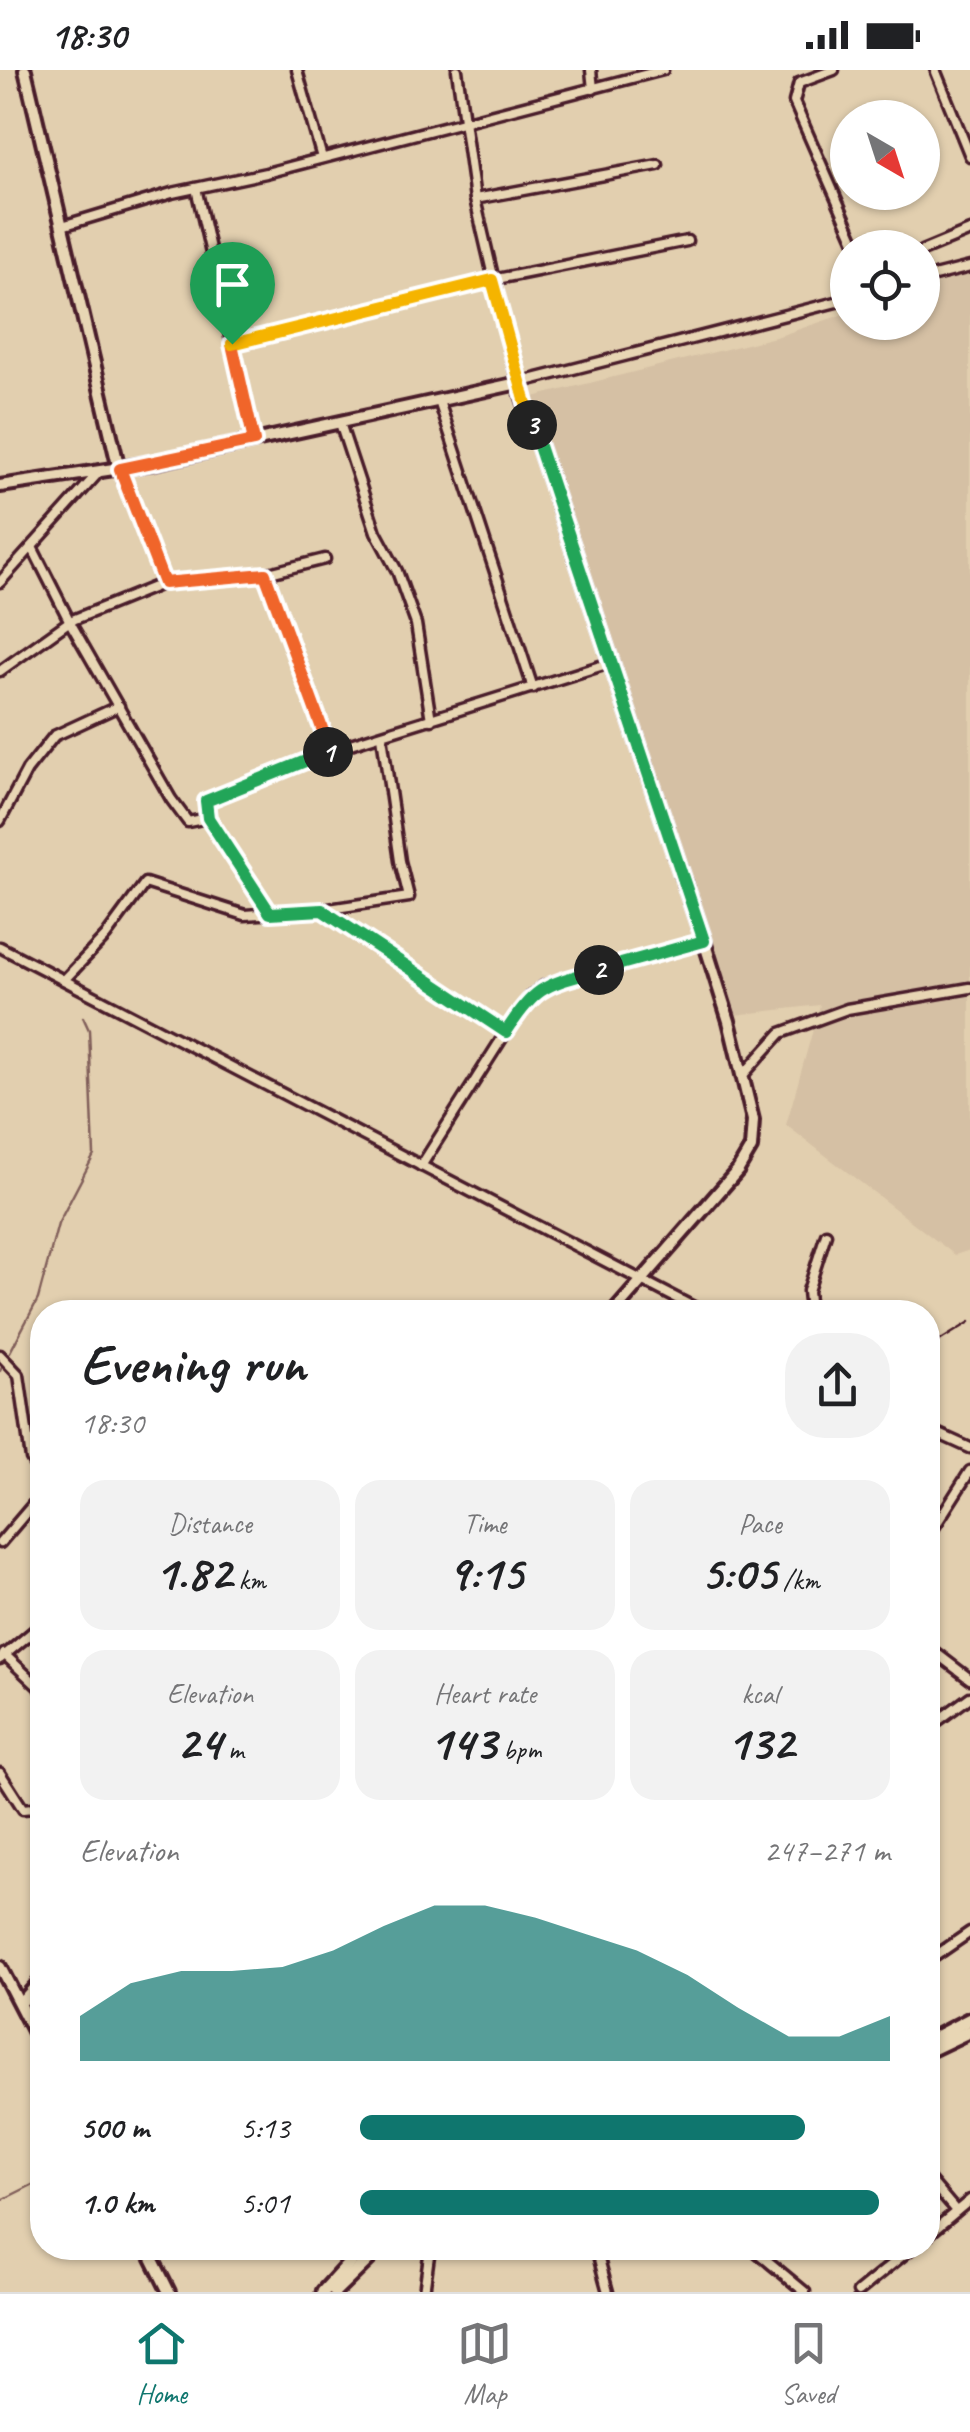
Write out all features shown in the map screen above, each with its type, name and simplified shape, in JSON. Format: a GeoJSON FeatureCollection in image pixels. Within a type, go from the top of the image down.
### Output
{"type":"FeatureCollection","features":[{"type":"Feature","properties":{"kind":"main road"},"geometry":{"type":"LineString","coordinates":[[940,2034],[970,2019]]}},
{"type":"Feature","properties":{"kind":"main road"},"geometry":{"type":"LineString","coordinates":[[940,2046],[970,2031]]}},
{"type":"Feature","properties":{"kind":"main road"},"geometry":{"type":"LineString","coordinates":[[323,2292],[352,2260]]}},
{"type":"Feature","properties":{"kind":"main road"},"geometry":{"type":"LineString","coordinates":[[335,2292],[368,2260]]}},
{"type":"Feature","properties":{"kind":"street"},"geometry":{"type":"LineString","coordinates":[[25,70],[120,469],[164,583]]}},
{"type":"Feature","properties":{"kind":"street"},"geometry":{"type":"LineString","coordinates":[[296,70],[322,158]]}},
{"type":"Feature","properties":{"kind":"street"},"geometry":{"type":"LineString","coordinates":[[457,70],[474,199],[518,383],[704,941],[754,1127],[745,1159],[624,1300]]}},
{"type":"Feature","properties":{"kind":"street"},"geometry":{"type":"LineString","coordinates":[[591,70],[594,89]]}},
{"type":"Feature","properties":{"kind":"street"},"geometry":{"type":"LineString","coordinates":[[62,226],[196,188],[664,70]]}},
{"type":"Feature","properties":{"kind":"street"},"geometry":{"type":"LineString","coordinates":[[834,70],[799,83],[794,102],[850,230]]}},
{"type":"Feature","properties":{"kind":"street"},"geometry":{"type":"LineString","coordinates":[[937,71],[970,156]]}},
{"type":"Feature","properties":{"kind":"street"},"geometry":{"type":"LineString","coordinates":[[474,199],[658,165]]}},
{"type":"Feature","properties":{"kind":"street"},"geometry":{"type":"LineString","coordinates":[[196,188],[254,441]]}},
{"type":"Feature","properties":{"kind":"street"},"geometry":{"type":"LineString","coordinates":[[940,243],[970,231]]}},
{"type":"Feature","properties":{"kind":"street"},"geometry":{"type":"LineString","coordinates":[[232,344],[492,280],[686,241]]}},
{"type":"Feature","properties":{"kind":"street"},"geometry":{"type":"LineString","coordinates":[[940,275],[970,267]]}},
{"type":"Feature","properties":{"kind":"street"},"geometry":{"type":"LineString","coordinates":[[0,486],[120,469],[340,423],[518,383],[830,304]]}},
{"type":"Feature","properties":{"kind":"street"},"geometry":{"type":"LineString","coordinates":[[439,400],[532,688]]}},
{"type":"Feature","properties":{"kind":"street"},"geometry":{"type":"LineString","coordinates":[[340,423],[376,532],[398,571],[416,624],[431,720]]}},
{"type":"Feature","properties":{"kind":"street"},"geometry":{"type":"LineString","coordinates":[[0,582],[99,472]]}},
{"type":"Feature","properties":{"kind":"street"},"geometry":{"type":"LineString","coordinates":[[32,547],[171,799],[188,822],[208,818]]}},
{"type":"Feature","properties":{"kind":"street"},"geometry":{"type":"LineString","coordinates":[[0,671],[70,622],[164,583],[265,574],[324,559]]}},
{"type":"Feature","properties":{"kind":"street"},"geometry":{"type":"LineString","coordinates":[[265,574],[330,750]]}},
{"type":"Feature","properties":{"kind":"street"},"geometry":{"type":"LineString","coordinates":[[270,913],[208,818],[206,801],[330,750],[610,663]]}},
{"type":"Feature","properties":{"kind":"street"},"geometry":{"type":"LineString","coordinates":[[1,814],[27,770],[54,736],[119,706]]}},
{"type":"Feature","properties":{"kind":"street"},"geometry":{"type":"LineString","coordinates":[[65,979],[106,936],[145,883],[245,914],[322,910],[409,897],[382,736]]}},
{"type":"Feature","properties":{"kind":"street"},"geometry":{"type":"LineString","coordinates":[[322,910],[506,1032]]}},
{"type":"Feature","properties":{"kind":"street"},"geometry":{"type":"LineString","coordinates":[[422,1166],[531,996],[544,986],[704,941]]}},
{"type":"Feature","properties":{"kind":"street"},"geometry":{"type":"LineString","coordinates":[[0,947],[679,1300]]}},
{"type":"Feature","properties":{"kind":"street"},"geometry":{"type":"LineString","coordinates":[[743,1075],[780,1034],[846,1008],[970,988]]}},
{"type":"Feature","properties":{"kind":"street"},"geometry":{"type":"LineString","coordinates":[[809,1300],[808,1290],[826,1234]]}},
{"type":"Feature","properties":{"kind":"street"},"geometry":{"type":"LineString","coordinates":[[0,1356],[19,1375],[30,1452]]}},
{"type":"Feature","properties":{"kind":"street"},"geometry":{"type":"LineString","coordinates":[[940,1434],[970,1448]]}},
{"type":"Feature","properties":{"kind":"street"},"geometry":{"type":"LineString","coordinates":[[940,1518],[970,1471]]}},
{"type":"Feature","properties":{"kind":"street"},"geometry":{"type":"LineString","coordinates":[[0,1542],[30,1508]]}},
{"type":"Feature","properties":{"kind":"street"},"geometry":{"type":"LineString","coordinates":[[30,1634],[2,1657],[30,1680]]}},
{"type":"Feature","properties":{"kind":"street"},"geometry":{"type":"LineString","coordinates":[[940,1655],[970,1679]]}},
{"type":"Feature","properties":{"kind":"street"},"geometry":{"type":"LineString","coordinates":[[940,1719],[970,1697]]}},
{"type":"Feature","properties":{"kind":"street"},"geometry":{"type":"LineString","coordinates":[[0,1773],[23,1809],[30,1808]]}},
{"type":"Feature","properties":{"kind":"street"},"geometry":{"type":"LineString","coordinates":[[940,1953],[970,1932]]}},
{"type":"Feature","properties":{"kind":"street"},"geometry":{"type":"LineString","coordinates":[[0,1967],[30,2024]]}},
{"type":"Feature","properties":{"kind":"street"},"geometry":{"type":"LineString","coordinates":[[20,2004],[30,1993]]}},
{"type":"Feature","properties":{"kind":"street"},"geometry":{"type":"LineString","coordinates":[[940,2192],[956,2211]]}},
{"type":"Feature","properties":{"kind":"street"},"geometry":{"type":"LineString","coordinates":[[940,2225],[970,2200]]}},
{"type":"Feature","properties":{"kind":"street"},"geometry":{"type":"LineString","coordinates":[[153,2260],[170,2292]]}},
{"type":"Feature","properties":{"kind":"street"},"geometry":{"type":"LineString","coordinates":[[424,2292],[428,2260]]}},
{"type":"Feature","properties":{"kind":"street"},"geometry":{"type":"LineString","coordinates":[[599,2260],[608,2292]]}},
{"type":"Feature","properties":{"kind":"street"},"geometry":{"type":"LineString","coordinates":[[766,2260],[805,2292]]}},
{"type":"Feature","properties":{"kind":"street"},"geometry":{"type":"LineString","coordinates":[[858,2292],[897,2260]]}},
{"type":"Feature","properties":{"kind":"shaded area"},"geometry":{"type":"Polygon","coordinates":[[[970,273],[970,1250],[955,1255],[786,1125],[820,1005],[735,1015],[529,398],[779,336],[830,319],[830,340],[940,340],[940,283],[970,273]]]}},
{"type":"Feature","properties":{"kind":"waterway"},"geometry":{"type":"LineString","coordinates":[[37,1300],[58,1224],[94,1155],[89,1030],[83,1017]]}},
{"type":"Feature","properties":{"kind":"waterway"},"geometry":{"type":"LineString","coordinates":[[0,1371],[30,1314]]}},
{"type":"Feature","properties":{"kind":"waterway"},"geometry":{"type":"LineString","coordinates":[[0,2201],[30,2186]]}},
{"type":"Feature","properties":{"kind":"railway"},"geometry":{"type":"LineString","coordinates":[[940,1341],[970,1322]]}},
{"type":"Feature","properties":{"kind":"route"},"geometry":{"type":"LineString","coordinates":[[492,280],[518,383],[704,941],[544,986],[521,1008],[506,1032],[322,910],[270,913],[208,818],[206,801],[330,750],[265,574],[164,583],[120,469],[254,441],[232,344],[492,280]]}}]}
